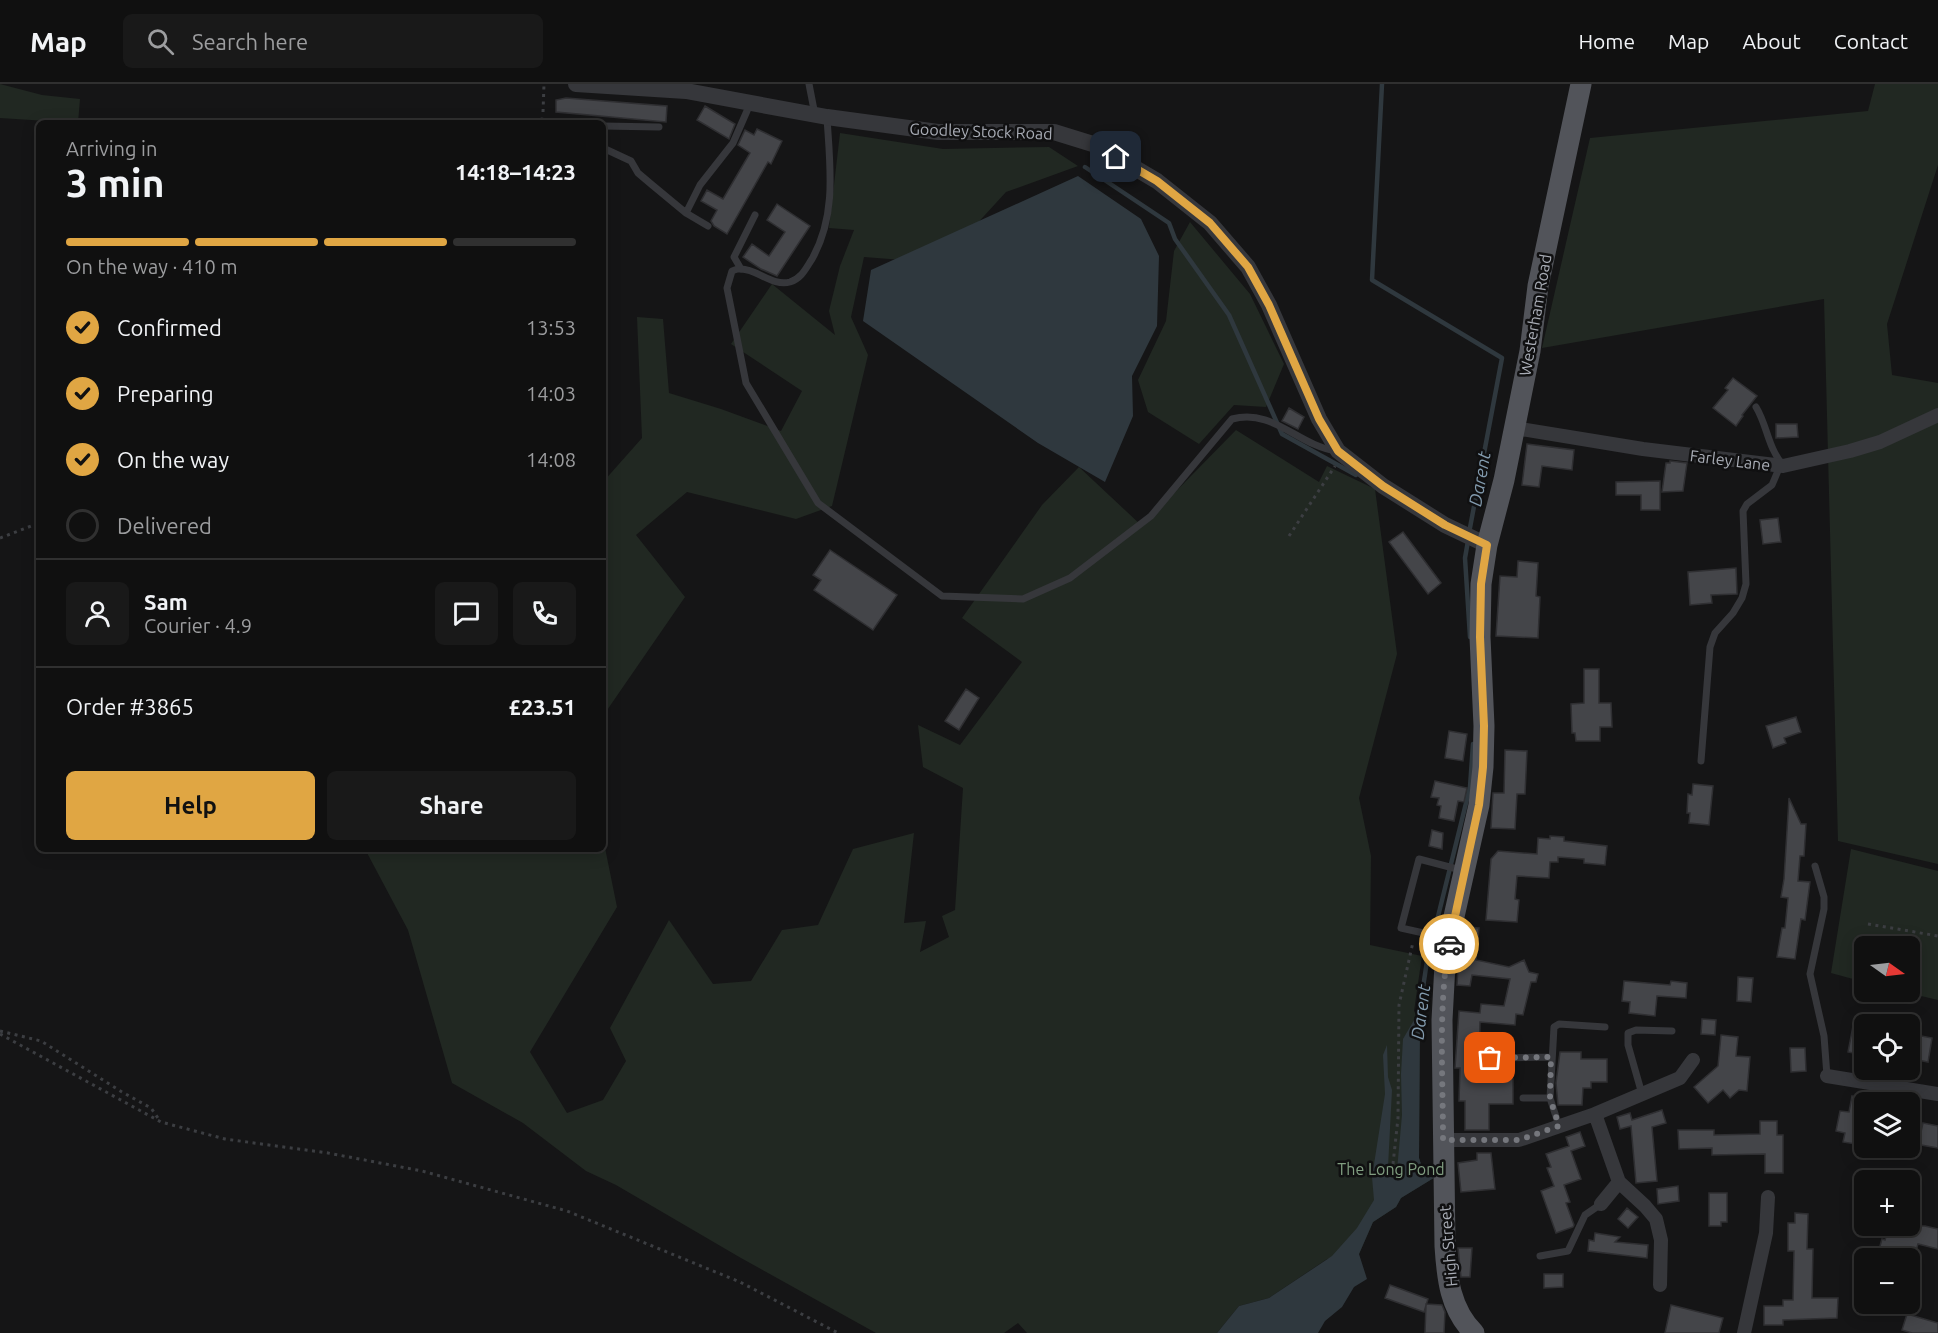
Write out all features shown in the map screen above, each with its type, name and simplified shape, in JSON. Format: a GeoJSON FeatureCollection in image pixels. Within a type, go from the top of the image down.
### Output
{"type":"FeatureCollection","features":[{"type":"Feature","properties":{"kind":"main road","name":"Westerham Road"},"geometry":{"type":"LineString","coordinates":[[1483,543],[1504,480],[1530,351],[1538,286],[1581,84]]}},
{"type":"Feature","properties":{"kind":"main road","name":"High Street"},"geometry":{"type":"LineString","coordinates":[[1474,1333],[1460,1315],[1453,1300],[1447,1276],[1442,1020],[1444,938],[1459,869],[1479,805],[1483,767],[1484,726],[1480,616],[1483,543]]}},
{"type":"Feature","properties":{"kind":"street","name":"Goodley Stock Road"},"geometry":{"type":"LineString","coordinates":[[576,84],[686,91],[821,116],[938,132],[1054,132],[1096,145],[1157,181],[1210,223],[1248,267],[1269,305],[1319,419],[1340,453],[1383,486],[1483,543]]}},
{"type":"Feature","properties":{"kind":"street","name":"Farley Lane"},"geometry":{"type":"LineString","coordinates":[[1515,428],[1643,449],[1782,466],[1880,442],[1938,415]]}},
{"type":"Feature","properties":{"kind":"street"},"geometry":{"type":"LineString","coordinates":[[1443,1140],[1519,1140],[1595,1114],[1680,1078],[1693,1060]]}},
{"type":"Feature","properties":{"kind":"street"},"geometry":{"type":"LineString","coordinates":[[1827,1076],[1938,1094]]}},
{"type":"Feature","properties":{"kind":"street"},"geometry":{"type":"LineString","coordinates":[[1595,1114],[1619,1182],[1656,1219],[1660,1240],[1660,1286]]}},
{"type":"Feature","properties":{"kind":"street"},"geometry":{"type":"LineString","coordinates":[[1601,1204],[1619,1182]]}},
{"type":"Feature","properties":{"kind":"street"},"geometry":{"type":"LineString","coordinates":[[1744,1333],[1766,1233],[1768,1197]]}},
{"type":"Feature","properties":{"kind":"lane"},"geometry":{"type":"LineString","coordinates":[[755,215],[734,257],[741,268],[774,281],[789,282],[804,274],[820,245],[831,190],[821,116],[809,84]]}},
{"type":"Feature","properties":{"kind":"lane"},"geometry":{"type":"LineString","coordinates":[[686,213],[700,185],[733,143],[750,104]]}},
{"type":"Feature","properties":{"kind":"lane"},"geometry":{"type":"LineString","coordinates":[[606,126],[658,127]]}},
{"type":"Feature","properties":{"kind":"lane"},"geometry":{"type":"LineString","coordinates":[[606,149],[631,161],[638,173],[686,213],[708,226]]}},
{"type":"Feature","properties":{"kind":"lane"},"geometry":{"type":"LineString","coordinates":[[741,268],[732,271],[727,288],[746,383],[818,503],[942,596],[1023,599],[1070,578],[1151,516],[1232,419],[1245,416],[1264,418],[1319,448],[1340,453]]}},
{"type":"Feature","properties":{"kind":"lane"},"geometry":{"type":"LineString","coordinates":[[1701,760],[1710,647],[1714,633],[1733,613],[1742,598],[1746,585],[1743,511],[1747,504],[1772,485],[1782,466],[1774,455],[1764,420],[1756,407]]}},
{"type":"Feature","properties":{"kind":"lane"},"geometry":{"type":"LineString","coordinates":[[1444,938],[1401,928],[1419,859],[1459,869]]}},
{"type":"Feature","properties":{"kind":"lane"},"geometry":{"type":"LineString","coordinates":[[1815,866],[1824,897],[1824,909],[1810,974],[1824,1036],[1827,1076]]}},
{"type":"Feature","properties":{"kind":"lane"},"geometry":{"type":"LineString","coordinates":[[1559,1126],[1550,1098],[1552,1031],[1556,1024],[1605,1027]]}},
{"type":"Feature","properties":{"kind":"lane"},"geometry":{"type":"LineString","coordinates":[[1642,1094],[1628,1045],[1628,1033],[1636,1030],[1672,1031]]}},
{"type":"Feature","properties":{"kind":"lane"},"geometry":{"type":"LineString","coordinates":[[1490,1058],[1551,1057]]}},
{"type":"Feature","properties":{"kind":"lane"},"geometry":{"type":"LineString","coordinates":[[1523,1098],[1550,1098]]}},
{"type":"Feature","properties":{"kind":"lane"},"geometry":{"type":"LineString","coordinates":[[1540,1256],[1568,1251],[1585,1215],[1601,1204]]}},
{"type":"Feature","properties":{"kind":"path"},"geometry":{"type":"LineString","coordinates":[[544,84],[545,120]]}},
{"type":"Feature","properties":{"kind":"path"},"geometry":{"type":"LineString","coordinates":[[1289,536],[1340,453]]}},
{"type":"Feature","properties":{"kind":"path"},"geometry":{"type":"LineString","coordinates":[[0,538],[36,524]]}},
{"type":"Feature","properties":{"kind":"path"},"geometry":{"type":"LineString","coordinates":[[1868,924],[1938,936]]}},
{"type":"Feature","properties":{"kind":"path"},"geometry":{"type":"LineString","coordinates":[[1393,1164],[1398,1119],[1399,1005],[1419,932]]}},
{"type":"Feature","properties":{"kind":"path"},"geometry":{"type":"LineString","coordinates":[[0,1032],[161,1122],[225,1139],[318,1151],[422,1171],[567,1211],[740,1282],[838,1333]]}},
{"type":"Feature","properties":{"kind":"path"},"geometry":{"type":"LineString","coordinates":[[0,1032],[41,1041],[151,1108],[161,1122]]}},
{"type":"Feature","properties":{"kind":"green space"},"geometry":{"type":"Polygon","coordinates":[[[0,84],[42,95],[80,99],[78,120],[0,118],[0,84]]]}},
{"type":"Feature","properties":{"kind":"green space"},"geometry":{"type":"Polygon","coordinates":[[[1875,84],[1938,84],[1938,165],[1887,324],[1892,375],[1938,383],[1938,864],[1838,841],[1824,299],[1542,348],[1590,138],[1868,111],[1875,84]]]}},
{"type":"Feature","properties":{"kind":"green space"},"geometry":{"type":"Polygon","coordinates":[[[840,133],[943,149],[1049,147],[1078,166],[1006,192],[941,263],[864,257],[851,317],[868,355],[832,506],[796,519],[687,492],[636,535],[685,597],[606,712],[606,479],[642,438],[637,317],[663,319],[669,393],[781,431],[802,391],[731,344],[772,284],[835,335],[829,311],[840,266],[854,230],[829,228],[840,133]]]}},
{"type":"Feature","properties":{"kind":"green space"},"geometry":{"type":"Polygon","coordinates":[[[1190,222],[1250,294],[1284,364],[1266,407],[1234,405],[1199,444],[1148,412],[1138,380],[1166,321],[1174,251],[1190,222]]]}},
{"type":"Feature","properties":{"kind":"green space","name":"The Long Pond"},"geometry":{"type":"Polygon","coordinates":[[[1236,430],[1319,482],[1327,466],[1375,489],[1397,654],[1359,798],[1371,856],[1370,945],[1422,956],[1414,1011],[1420,1019],[1419,1158],[1424,1173],[1437,1176],[1401,1198],[1396,1207],[1373,1222],[1359,1254],[1327,1259],[1269,1298],[1239,1306],[1217,1333],[1027,1333],[1018,1323],[1004,1333],[876,1333],[616,1185],[586,1171],[523,1123],[452,1083],[408,930],[367,852],[606,852],[617,907],[530,1052],[567,1113],[603,1100],[626,1061],[610,1028],[669,920],[713,984],[751,981],[782,930],[818,925],[853,849],[914,833],[904,923],[926,921],[920,952],[949,937],[942,916],[955,910],[963,788],[923,767],[918,725],[960,745],[1022,662],[962,618],[1042,505],[1079,467],[1142,526],[1236,430]]]}},
{"type":"Feature","properties":{"kind":"green space"},"geometry":{"type":"Polygon","coordinates":[[[1851,849],[1938,871],[1938,1000],[1920,996],[1920,936],[1854,936],[1854,979],[1831,973],[1851,849]]]}},
{"type":"Feature","properties":{"kind":"shaded area"},"geometry":{"type":"Polygon","coordinates":[[[1078,176],[1141,219],[1159,256],[1157,326],[1132,376],[1133,416],[1105,482],[1038,443],[863,321],[871,270],[1078,176]]]}},
{"type":"Feature","properties":{"kind":"shaded area"},"geometry":{"type":"Polygon","coordinates":[[[1417,1015],[1420,1019],[1419,1158],[1424,1173],[1437,1176],[1401,1198],[1396,1207],[1373,1222],[1359,1254],[1367,1279],[1354,1287],[1342,1307],[1325,1321],[1318,1333],[1217,1333],[1239,1306],[1269,1298],[1332,1256],[1357,1228],[1374,1200],[1372,1177],[1385,1094],[1383,1055],[1387,1045],[1388,1077],[1392,1090],[1388,1167],[1390,1175],[1397,1170],[1402,1115],[1403,1039],[1417,1015]]]}},
{"type":"Feature","properties":{"kind":"building"},"geometry":{"type":"Polygon","coordinates":[[[566,98],[667,106],[666,122],[556,112],[556,100],[566,98]]]}},
{"type":"Feature","properties":{"kind":"building"},"geometry":{"type":"Polygon","coordinates":[[[705,106],[735,124],[729,139],[697,120],[705,106]]]}},
{"type":"Feature","properties":{"kind":"building"},"geometry":{"type":"Polygon","coordinates":[[[757,129],[782,141],[771,164],[768,162],[727,234],[714,226],[711,221],[717,210],[701,201],[707,190],[723,199],[750,153],[738,145],[745,130],[754,135],[757,129]]]}},
{"type":"Feature","properties":{"kind":"building"},"geometry":{"type":"Polygon","coordinates":[[[777,204],[810,226],[777,276],[743,257],[752,244],[769,256],[785,232],[767,220],[777,204]]]}},
{"type":"Feature","properties":{"kind":"building"},"geometry":{"type":"Polygon","coordinates":[[[1733,378],[1757,396],[1736,426],[1713,408],[1728,390],[1725,388],[1733,378]]]}},
{"type":"Feature","properties":{"kind":"building"},"geometry":{"type":"Polygon","coordinates":[[[1289,408],[1304,417],[1298,429],[1282,421],[1289,408]]]}},
{"type":"Feature","properties":{"kind":"building"},"geometry":{"type":"Polygon","coordinates":[[[1776,424],[1797,424],[1798,437],[1776,438],[1776,424]]]}},
{"type":"Feature","properties":{"kind":"building"},"geometry":{"type":"Polygon","coordinates":[[[1527,444],[1574,450],[1572,470],[1542,466],[1539,487],[1522,485],[1527,444]]]}},
{"type":"Feature","properties":{"kind":"building"},"geometry":{"type":"Polygon","coordinates":[[[1670,461],[1687,463],[1683,491],[1662,492],[1666,463],[1670,461]]]}},
{"type":"Feature","properties":{"kind":"building"},"geometry":{"type":"Polygon","coordinates":[[[1660,481],[1660,510],[1641,510],[1641,495],[1616,495],[1616,482],[1660,481]]]}},
{"type":"Feature","properties":{"kind":"building"},"geometry":{"type":"Polygon","coordinates":[[[1778,518],[1781,542],[1763,544],[1760,520],[1778,518]]]}},
{"type":"Feature","properties":{"kind":"building"},"geometry":{"type":"Polygon","coordinates":[[[1403,532],[1441,583],[1428,594],[1389,542],[1403,532]]]}},
{"type":"Feature","properties":{"kind":"building"},"geometry":{"type":"Polygon","coordinates":[[[830,550],[897,595],[873,630],[814,590],[821,580],[813,575],[830,550]]]}},
{"type":"Feature","properties":{"kind":"building"},"geometry":{"type":"Polygon","coordinates":[[[1518,561],[1538,563],[1536,596],[1540,597],[1538,638],[1496,636],[1500,576],[1517,577],[1518,561]]]}},
{"type":"Feature","properties":{"kind":"building"},"geometry":{"type":"Polygon","coordinates":[[[1736,568],[1737,594],[1711,595],[1712,603],[1690,605],[1688,572],[1736,568]]]}},
{"type":"Feature","properties":{"kind":"building"},"geometry":{"type":"Polygon","coordinates":[[[1584,669],[1599,669],[1599,703],[1611,703],[1612,727],[1600,727],[1600,741],[1576,741],[1575,733],[1572,733],[1571,704],[1584,703],[1584,669]]]}},
{"type":"Feature","properties":{"kind":"building"},"geometry":{"type":"Polygon","coordinates":[[[966,689],[979,698],[959,730],[945,721],[966,689]]]}},
{"type":"Feature","properties":{"kind":"building"},"geometry":{"type":"Polygon","coordinates":[[[1796,717],[1801,732],[1784,738],[1786,743],[1773,748],[1766,726],[1796,717]]]}},
{"type":"Feature","properties":{"kind":"building"},"geometry":{"type":"Polygon","coordinates":[[[1449,731],[1467,734],[1463,761],[1445,758],[1449,731]]]}},
{"type":"Feature","properties":{"kind":"building"},"geometry":{"type":"Polygon","coordinates":[[[1505,750],[1527,751],[1525,794],[1517,794],[1515,829],[1491,828],[1493,793],[1504,793],[1505,750]]]}},
{"type":"Feature","properties":{"kind":"building"},"geometry":{"type":"Polygon","coordinates":[[[1435,781],[1467,788],[1464,802],[1458,801],[1454,821],[1439,818],[1441,806],[1437,805],[1439,798],[1431,797],[1435,781]]]}},
{"type":"Feature","properties":{"kind":"building"},"geometry":{"type":"Polygon","coordinates":[[[1693,784],[1713,786],[1709,825],[1689,823],[1688,794],[1692,795],[1693,784]]]}},
{"type":"Feature","properties":{"kind":"building"},"geometry":{"type":"Polygon","coordinates":[[[1789,798],[1801,824],[1806,824],[1804,856],[1800,856],[1798,881],[1810,882],[1805,920],[1801,919],[1795,959],[1777,957],[1782,928],[1785,928],[1788,898],[1781,897],[1789,798]]]}},
{"type":"Feature","properties":{"kind":"building"},"geometry":{"type":"Polygon","coordinates":[[[1432,830],[1443,833],[1442,849],[1429,846],[1432,830]]]}},
{"type":"Feature","properties":{"kind":"building"},"geometry":{"type":"Polygon","coordinates":[[[1550,836],[1564,837],[1564,841],[1607,846],[1605,865],[1584,863],[1584,859],[1558,857],[1558,862],[1550,862],[1549,878],[1517,876],[1515,899],[1519,900],[1517,922],[1486,920],[1491,859],[1498,851],[1537,854],[1538,838],[1550,839],[1550,836]]]}},
{"type":"Feature","properties":{"kind":"building"},"geometry":{"type":"Polygon","coordinates":[[[1465,927],[1479,928],[1476,960],[1509,967],[1524,960],[1529,972],[1538,974],[1536,982],[1531,982],[1523,1015],[1516,1014],[1515,1025],[1480,1022],[1479,1073],[1495,1074],[1495,1079],[1513,1079],[1513,1104],[1489,1104],[1489,1130],[1465,1130],[1465,1101],[1459,1101],[1460,1068],[1455,1068],[1459,1011],[1480,1013],[1481,1004],[1504,1006],[1510,979],[1472,975],[1470,986],[1457,985],[1465,927]]]}},
{"type":"Feature","properties":{"kind":"building"},"geometry":{"type":"Polygon","coordinates":[[[1738,977],[1753,978],[1751,1002],[1737,1001],[1738,977]]]}},
{"type":"Feature","properties":{"kind":"building"},"geometry":{"type":"Polygon","coordinates":[[[1624,981],[1670,985],[1671,981],[1687,983],[1686,998],[1657,996],[1655,1016],[1629,1013],[1630,1002],[1622,1001],[1624,981]]]}},
{"type":"Feature","properties":{"kind":"building"},"geometry":{"type":"Polygon","coordinates":[[[1702,1019],[1716,1020],[1715,1035],[1701,1034],[1702,1019]]]}},
{"type":"Feature","properties":{"kind":"building"},"geometry":{"type":"Polygon","coordinates":[[[1854,1021],[1854,1053],[1848,1052],[1854,1021]]]}},
{"type":"Feature","properties":{"kind":"building"},"geometry":{"type":"Polygon","coordinates":[[[1721,1035],[1738,1037],[1736,1056],[1750,1057],[1747,1091],[1739,1090],[1730,1098],[1723,1090],[1708,1103],[1694,1087],[1718,1066],[1721,1035]]]}},
{"type":"Feature","properties":{"kind":"building"},"geometry":{"type":"Polygon","coordinates":[[[1920,1036],[1932,1038],[1928,1062],[1920,1060],[1920,1036]]]}},
{"type":"Feature","properties":{"kind":"building"},"geometry":{"type":"Polygon","coordinates":[[[1790,1048],[1805,1048],[1806,1071],[1791,1072],[1790,1048]]]}},
{"type":"Feature","properties":{"kind":"building"},"geometry":{"type":"Polygon","coordinates":[[[1560,1052],[1581,1052],[1581,1059],[1607,1059],[1607,1082],[1591,1082],[1591,1088],[1583,1088],[1582,1105],[1558,1105],[1556,1083],[1560,1052]]]}},
{"type":"Feature","properties":{"kind":"building"},"geometry":{"type":"Polygon","coordinates":[[[1852,1096],[1854,1096],[1854,1144],[1843,1142],[1845,1133],[1836,1131],[1840,1111],[1849,1112],[1852,1096]]]}},
{"type":"Feature","properties":{"kind":"building"},"geometry":{"type":"Polygon","coordinates":[[[1662,1110],[1666,1123],[1652,1127],[1657,1181],[1636,1183],[1631,1126],[1620,1129],[1617,1117],[1630,1113],[1632,1120],[1662,1110]]]}},
{"type":"Feature","properties":{"kind":"building"},"geometry":{"type":"Polygon","coordinates":[[[1760,1121],[1777,1121],[1777,1135],[1783,1135],[1783,1173],[1765,1173],[1765,1154],[1712,1155],[1712,1148],[1679,1149],[1678,1130],[1714,1130],[1714,1135],[1760,1134],[1760,1121]]]}},
{"type":"Feature","properties":{"kind":"building"},"geometry":{"type":"Polygon","coordinates":[[[1923,1123],[1938,1126],[1938,1148],[1920,1145],[1923,1123]]]}},
{"type":"Feature","properties":{"kind":"building"},"geometry":{"type":"Polygon","coordinates":[[[1580,1132],[1585,1146],[1571,1151],[1581,1179],[1564,1185],[1570,1202],[1566,1203],[1574,1225],[1556,1233],[1541,1191],[1554,1186],[1547,1168],[1551,1167],[1546,1154],[1569,1146],[1566,1137],[1580,1132]]]}},
{"type":"Feature","properties":{"kind":"building"},"geometry":{"type":"Polygon","coordinates":[[[1477,1153],[1491,1153],[1495,1189],[1461,1192],[1458,1163],[1477,1160],[1477,1153]]]}},
{"type":"Feature","properties":{"kind":"building"},"geometry":{"type":"Polygon","coordinates":[[[1678,1186],[1679,1201],[1658,1204],[1657,1189],[1678,1186]]]}},
{"type":"Feature","properties":{"kind":"building"},"geometry":{"type":"Polygon","coordinates":[[[1709,1193],[1727,1193],[1727,1222],[1721,1222],[1721,1226],[1709,1226],[1709,1193]]]}},
{"type":"Feature","properties":{"kind":"building"},"geometry":{"type":"Polygon","coordinates":[[[1627,1208],[1638,1217],[1628,1228],[1618,1219],[1627,1208]]]}},
{"type":"Feature","properties":{"kind":"building"},"geometry":{"type":"Polygon","coordinates":[[[1795,1213],[1808,1214],[1807,1249],[1813,1249],[1812,1298],[1838,1298],[1837,1318],[1783,1320],[1783,1325],[1764,1325],[1764,1306],[1783,1306],[1783,1300],[1793,1300],[1794,1251],[1788,1251],[1788,1223],[1795,1223],[1795,1213]]]}},
{"type":"Feature","properties":{"kind":"building"},"geometry":{"type":"Polygon","coordinates":[[[1920,1226],[1938,1229],[1938,1249],[1918,1244],[1917,1248],[1879,1248],[1882,1239],[1885,1240],[1886,1236],[1920,1236],[1920,1226]]]}},
{"type":"Feature","properties":{"kind":"building"},"geometry":{"type":"Polygon","coordinates":[[[1595,1233],[1620,1237],[1615,1242],[1648,1245],[1647,1258],[1588,1251],[1589,1240],[1594,1241],[1595,1233]]]}},
{"type":"Feature","properties":{"kind":"building"},"geometry":{"type":"Polygon","coordinates":[[[1458,1248],[1472,1248],[1470,1277],[1461,1277],[1458,1248]]]}},
{"type":"Feature","properties":{"kind":"building"},"geometry":{"type":"Polygon","coordinates":[[[1544,1274],[1563,1274],[1563,1287],[1544,1288],[1544,1274]]]}},
{"type":"Feature","properties":{"kind":"building"},"geometry":{"type":"Polygon","coordinates":[[[1390,1285],[1428,1299],[1424,1312],[1385,1298],[1390,1285]]]}},
{"type":"Feature","properties":{"kind":"building"},"geometry":{"type":"Polygon","coordinates":[[[1426,1304],[1442,1305],[1445,1312],[1444,1333],[1425,1333],[1426,1304]]]}},
{"type":"Feature","properties":{"kind":"building"},"geometry":{"type":"Polygon","coordinates":[[[1671,1305],[1723,1318],[1719,1333],[1665,1333],[1671,1305]]]}},
{"type":"Feature","properties":{"kind":"building"},"geometry":{"type":"Polygon","coordinates":[[[1907,1314],[1938,1323],[1938,1333],[1912,1333],[1902,1330],[1907,1314]]]}},
{"type":"Feature","properties":{"kind":"waterway","name":"Darent"},"geometry":{"type":"LineString","coordinates":[[1382,84],[1372,280],[1502,358],[1469,533]]}},
{"type":"Feature","properties":{"kind":"waterway"},"geometry":{"type":"LineString","coordinates":[[1085,167],[1169,223],[1175,239],[1229,315],[1282,434],[1356,475]]}},
{"type":"Feature","properties":{"kind":"waterway","name":"Darent"},"geometry":{"type":"LineString","coordinates":[[1468,541],[1465,558],[1470,637]]}},
{"type":"Feature","properties":{"kind":"waterway","name":"Darent"},"geometry":{"type":"LineString","coordinates":[[1418,1021],[1427,961],[1470,787],[1473,744]]}},
{"type":"Feature","properties":{"kind":"way so far"},"geometry":{"type":"LineString","coordinates":[[1449,944],[1445,964],[1442,1020],[1443,1140],[1519,1140],[1559,1126],[1550,1098],[1551,1057],[1490,1058]]}},
{"type":"Feature","properties":{"kind":"route"},"geometry":{"type":"LineString","coordinates":[[1116,157],[1157,181],[1210,223],[1248,267],[1269,305],[1319,419],[1338,451],[1383,486],[1445,525],[1487,545],[1481,584],[1480,637],[1484,726],[1483,767],[1479,805],[1463,870],[1449,944]]}}]}
